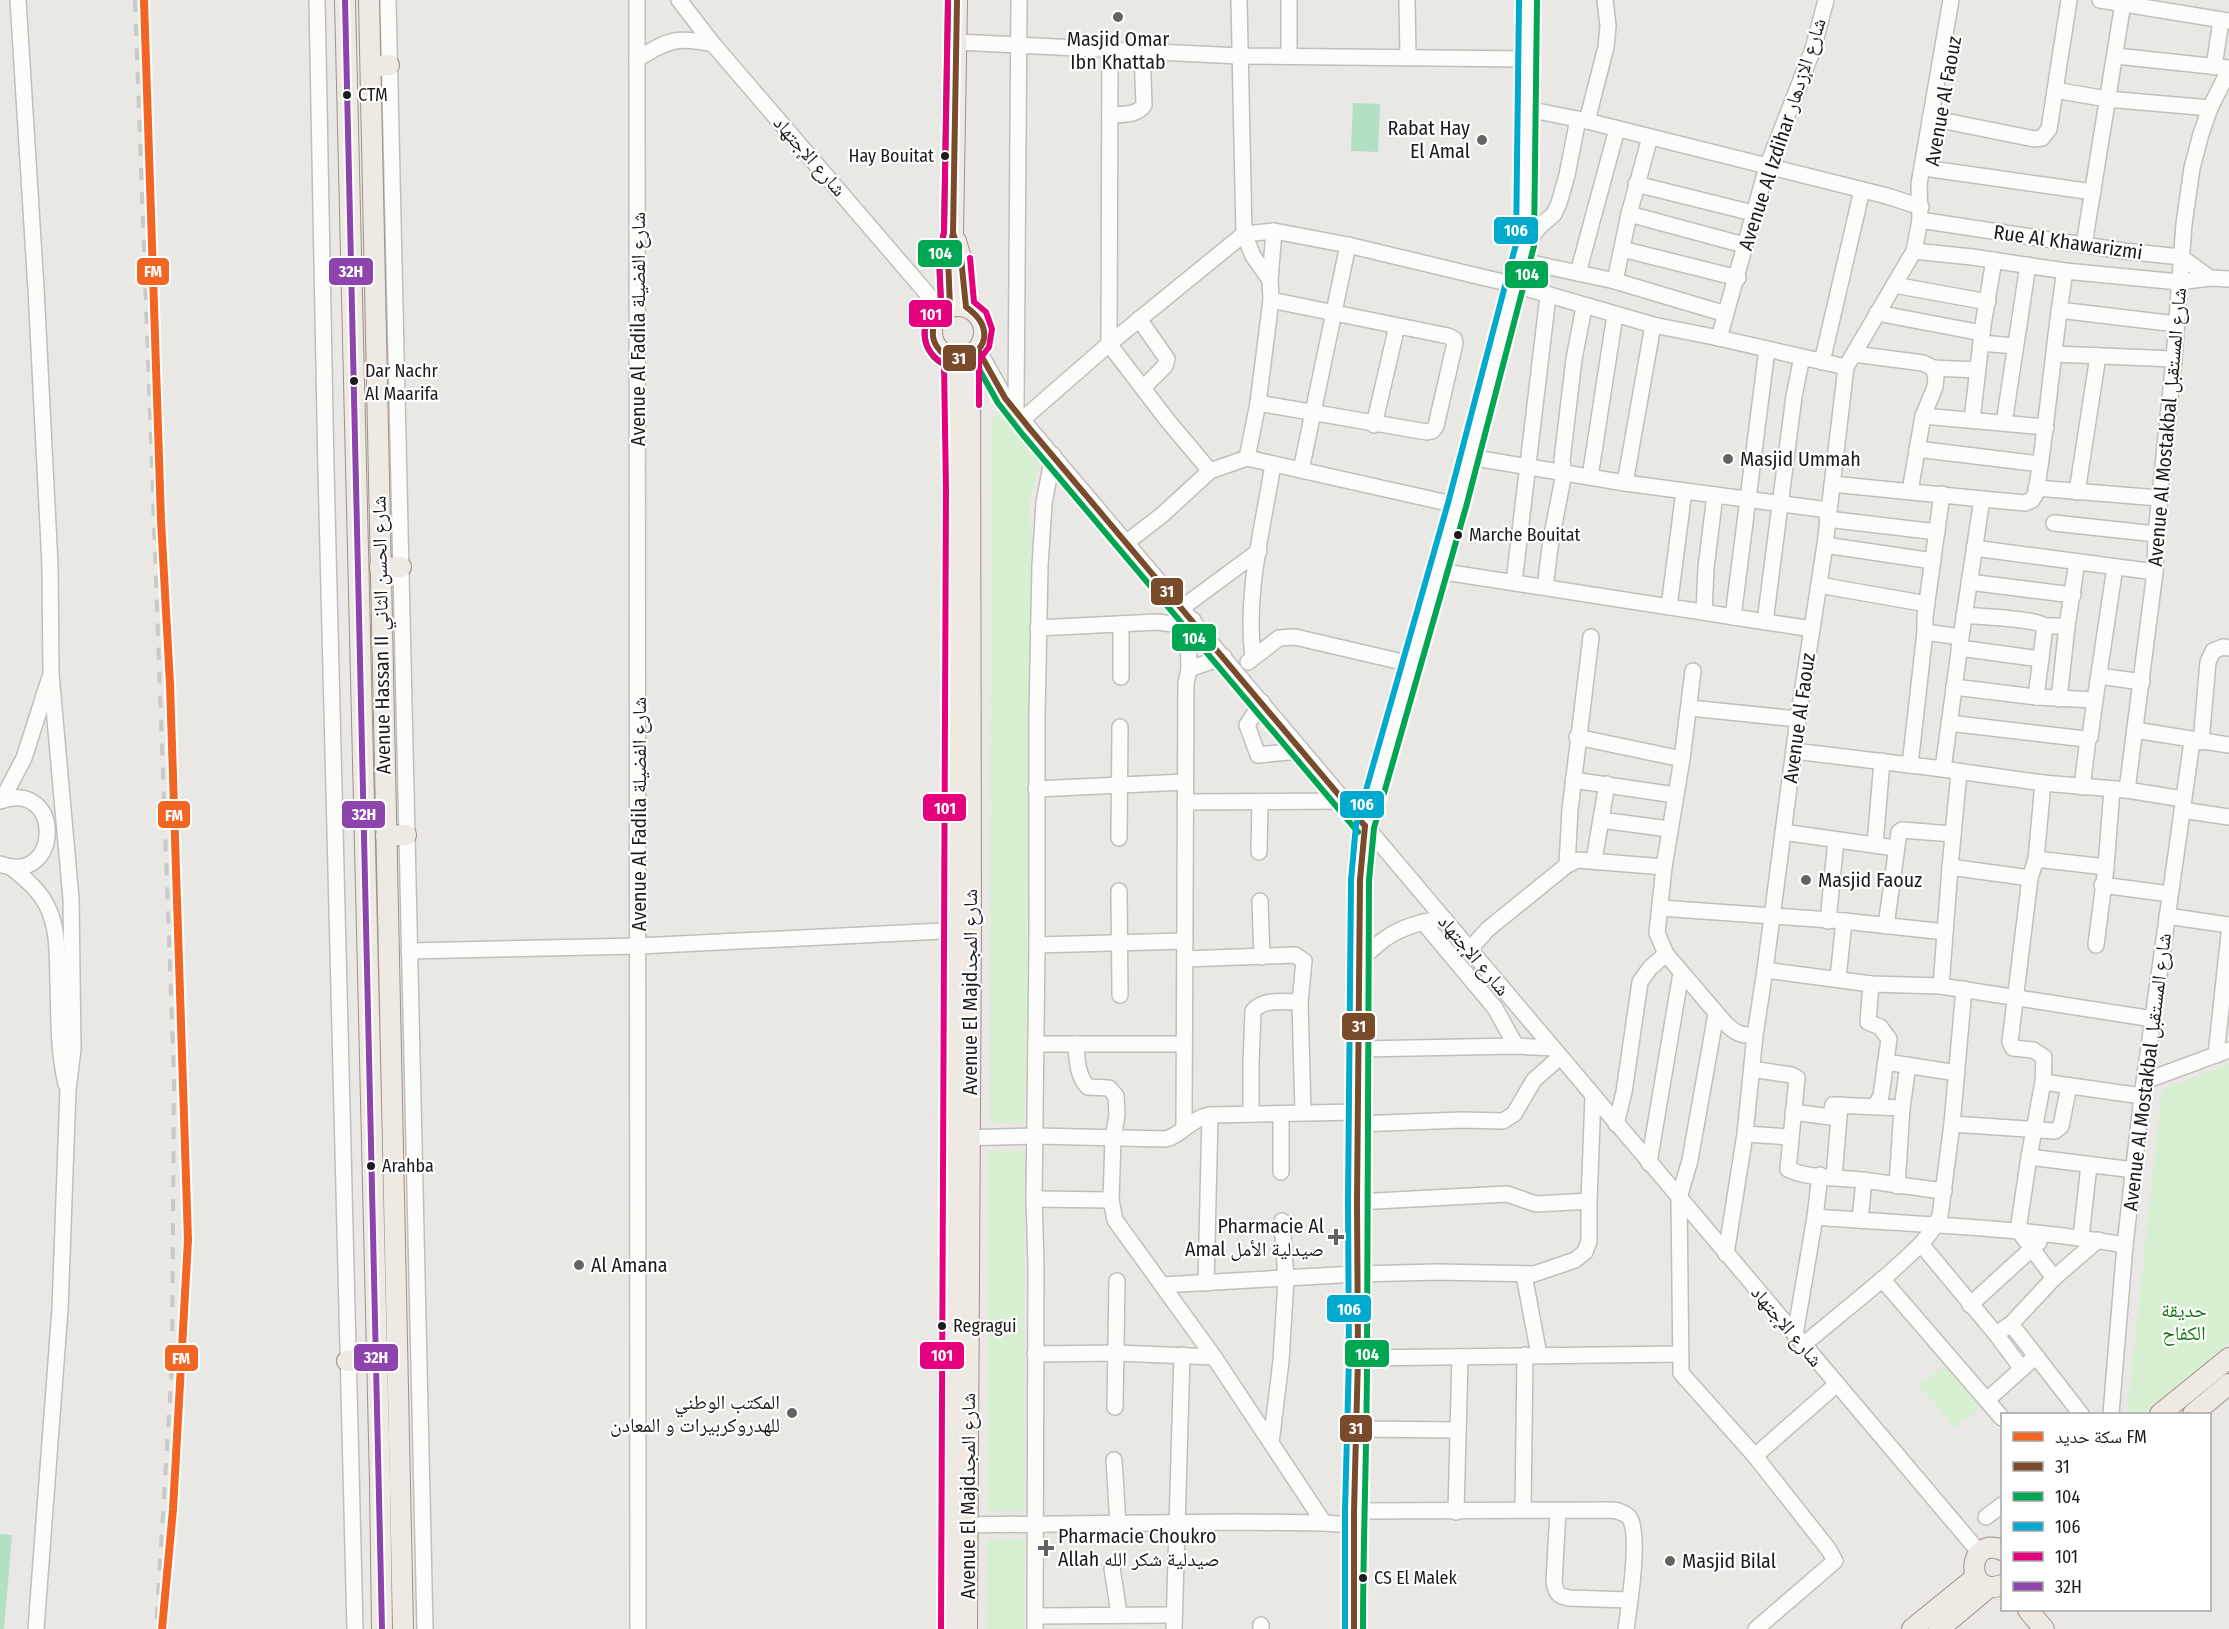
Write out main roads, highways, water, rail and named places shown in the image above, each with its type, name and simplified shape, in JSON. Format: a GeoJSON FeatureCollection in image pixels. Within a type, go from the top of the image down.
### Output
{"type":"FeatureCollection","features":[{"type":"Feature","properties":{"kind":"main road","name":"Avenue Hassan II شارع الحسن الثاني"},"geometry":{"type":"LineString","coordinates":[[345,0],[382,1629]]}},
{"type":"Feature","properties":{"kind":"main road","name":"Avenue Hassan II شارع الحسن الثاني"},"geometry":{"type":"LineString","coordinates":[[369,0],[380,66],[380,568],[403,1629]]}},
{"type":"Feature","properties":{"kind":"main road"},"geometry":{"type":"LineString","coordinates":[[953,309],[948,258],[953,233],[957,0]]}},
{"type":"Feature","properties":{"kind":"main road"},"geometry":{"type":"LineString","coordinates":[[953,309],[980,317],[984,325],[982,342],[967,354],[944,354],[937,347],[933,338],[932,328],[936,319],[953,309]]}},
{"type":"Feature","properties":{"kind":"main road","name":"Avenue El Majdشارع المجد"},"geometry":{"type":"LineString","coordinates":[[950,1629],[959,1525],[962,930],[955,490],[967,354]]}},
{"type":"Feature","properties":{"kind":"main road"},"geometry":{"type":"LineString","coordinates":[[380,568],[400,567]]}},
{"type":"Feature","properties":{"kind":"main road"},"geometry":{"type":"LineString","coordinates":[[386,836],[406,835]]}},
{"type":"Feature","properties":{"kind":"main road"},"geometry":{"type":"LineString","coordinates":[[2161,1413],[2229,1358]]}},
{"type":"Feature","properties":{"kind":"main road"},"geometry":{"type":"LineString","coordinates":[[347,1361],[377,1361]]}},
{"type":"Feature","properties":{"kind":"main road"},"geometry":{"type":"LineString","coordinates":[[2194,1413],[2228,1387]]}},
{"type":"Feature","properties":{"kind":"main road","name":"Avenue El Majdشارع المجد"},"geometry":{"type":"LineString","coordinates":[[959,1525],[967,1629]]}},
{"type":"Feature","properties":{"kind":"main road"},"geometry":{"type":"LineString","coordinates":[[1989,1583],[1974,1564],[1980,1553],[1989,1548],[2001,1548]]}},
{"type":"Feature","properties":{"kind":"main road"},"geometry":{"type":"LineString","coordinates":[[1912,1629],[1989,1583]]}},
{"type":"Feature","properties":{"kind":"main road"},"geometry":{"type":"LineString","coordinates":[[1939,1629],[1989,1583]]}},
{"type":"Feature","properties":{"kind":"main road"},"geometry":{"type":"LineString","coordinates":[[2029,1611],[2041,1628]]}},
{"type":"Feature","properties":{"kind":"railway"},"geometry":{"type":"LineString","coordinates":[[135,0],[174,1077],[172,1365],[156,1629]]}},
{"type":"Feature","properties":{"kind":"rail line","name":"FM"},"geometry":{"type":"LineString","coordinates":[[144,0],[188,1240],[173,1509],[162,1629]]}},
{"type":"Feature","properties":{"kind":"place","name":"Masjid Omar Ibn Khattab"},"geometry":{"type":"Point","coordinates":[1118,17]}},
{"type":"Feature","properties":{"kind":"place","name":"CTM"},"geometry":{"type":"Point","coordinates":[347,95]}},
{"type":"Feature","properties":{"kind":"place","name":"Rabat Hay El Amal"},"geometry":{"type":"Point","coordinates":[1482,140]}},
{"type":"Feature","properties":{"kind":"place","name":"Hay Bouitat"},"geometry":{"type":"Point","coordinates":[945,156]}},
{"type":"Feature","properties":{"kind":"place","name":"Dar Nachr Al Maarifa"},"geometry":{"type":"Point","coordinates":[354,381]}},
{"type":"Feature","properties":{"kind":"place","name":"Masjid Ummah"},"geometry":{"type":"Point","coordinates":[1728,459]}},
{"type":"Feature","properties":{"kind":"place","name":"Marche Bouitat"},"geometry":{"type":"Point","coordinates":[1458,535]}},
{"type":"Feature","properties":{"kind":"place","name":"Masjid Faouz"},"geometry":{"type":"Point","coordinates":[1806,880]}},
{"type":"Feature","properties":{"kind":"place","name":"Arahba"},"geometry":{"type":"Point","coordinates":[371,1166]}},
{"type":"Feature","properties":{"kind":"place","name":"Pharmacie Al Amal صيدلية الأمل"},"geometry":{"type":"Point","coordinates":[1336,1237]}},
{"type":"Feature","properties":{"kind":"place","name":"Al Amana"},"geometry":{"type":"Point","coordinates":[579,1265]}},
{"type":"Feature","properties":{"kind":"place","name":"Regragui"},"geometry":{"type":"Point","coordinates":[942,1326]}},
{"type":"Feature","properties":{"kind":"place","name":"المكتب الوطني للهدروكربيرات و المعادن"},"geometry":{"type":"Point","coordinates":[792,1413]}},
{"type":"Feature","properties":{"kind":"place","name":"Pharmacie Choukro Allah صيدلية شكر الله"},"geometry":{"type":"Point","coordinates":[1046,1548]}},
{"type":"Feature","properties":{"kind":"place","name":"Masjid Bilal"},"geometry":{"type":"Point","coordinates":[1670,1561]}},
{"type":"Feature","properties":{"kind":"place","name":"CS El Malek"},"geometry":{"type":"Point","coordinates":[1363,1578]}},
{"type":"Feature","properties":{"kind":"park label","name":"حديقة الكفاح"},"geometry":{"type":"Point","coordinates":[2184,1322]}}]}
